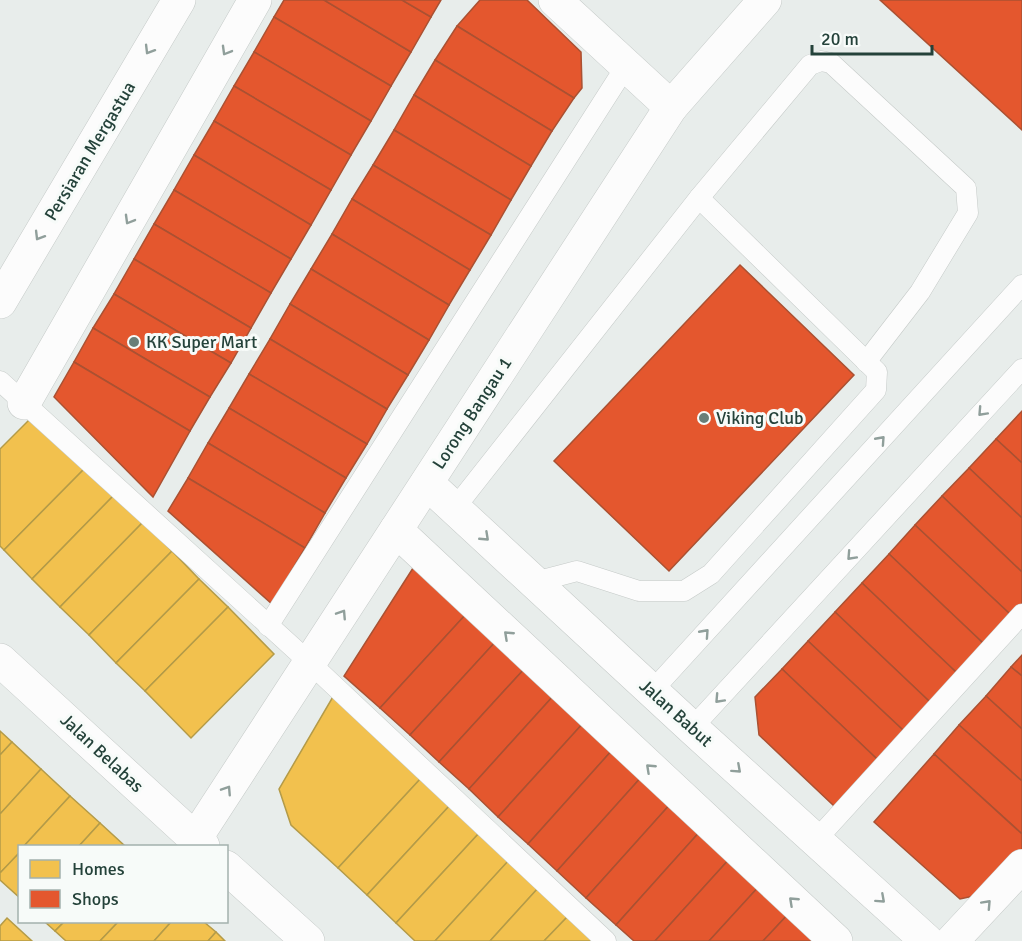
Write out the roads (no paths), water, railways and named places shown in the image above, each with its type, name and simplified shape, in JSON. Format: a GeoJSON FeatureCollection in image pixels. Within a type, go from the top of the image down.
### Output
{"type":"FeatureCollection","features":[{"type":"Feature","properties":{"kind":"street","name":"Persiaran Mergastua"},"geometry":{"type":"LineString","coordinates":[[0,302],[179,0]]}},
{"type":"Feature","properties":{"kind":"street"},"geometry":{"type":"LineString","coordinates":[[24,403],[255,0]]}},
{"type":"Feature","properties":{"kind":"street"},"geometry":{"type":"LineString","coordinates":[[555,0],[671,107]]}},
{"type":"Feature","properties":{"kind":"street","name":"Lorong Bangau 1"},"geometry":{"type":"LineString","coordinates":[[199,843],[310,663],[671,107],[765,0]]}},
{"type":"Feature","properties":{"kind":"street","name":"Jalan Babut"},"geometry":{"type":"LineString","coordinates":[[427,483],[692,729],[927,941]]}},
{"type":"Feature","properties":{"kind":"street"},"geometry":{"type":"LineString","coordinates":[[396,530],[836,941]]}},
{"type":"Feature","properties":{"kind":"street","name":"Jalan Belabas"},"geometry":{"type":"LineString","coordinates":[[0,660],[199,843]]}},
{"type":"Feature","properties":{"kind":"street"},"geometry":{"type":"LineString","coordinates":[[952,941],[1022,866]]}},
{"type":"Feature","properties":{"kind":"street"},"geometry":{"type":"LineString","coordinates":[[228,869],[308,941]]}},
{"type":"Feature","properties":{"kind":"lane"},"geometry":{"type":"LineString","coordinates":[[455,508],[699,198],[810,65],[821,61],[831,63],[966,188],[968,213],[920,292],[866,362]]}},
{"type":"Feature","properties":{"kind":"lane"},"geometry":{"type":"LineString","coordinates":[[268,626],[626,66]]}},
{"type":"Feature","properties":{"kind":"lane"},"geometry":{"type":"LineString","coordinates":[[535,582],[577,572],[639,591],[684,591],[711,574],[876,390],[877,372],[699,198]]}},
{"type":"Feature","properties":{"kind":"lane"},"geometry":{"type":"LineString","coordinates":[[652,691],[1022,285]]}},
{"type":"Feature","properties":{"kind":"lane"},"geometry":{"type":"LineString","coordinates":[[692,729],[1022,369]]}},
{"type":"Feature","properties":{"kind":"lane"},"geometry":{"type":"LineString","coordinates":[[0,381],[310,663],[606,941]]}},
{"type":"Feature","properties":{"kind":"lane"},"geometry":{"type":"LineString","coordinates":[[816,840],[1022,614]]}},
{"type":"Feature","properties":{"kind":"place","name":"KK Super Mart"},"geometry":{"type":"Point","coordinates":[134,342]}},
{"type":"Feature","properties":{"kind":"place","name":"Viking Club"},"geometry":{"type":"Point","coordinates":[704,418]}}]}
